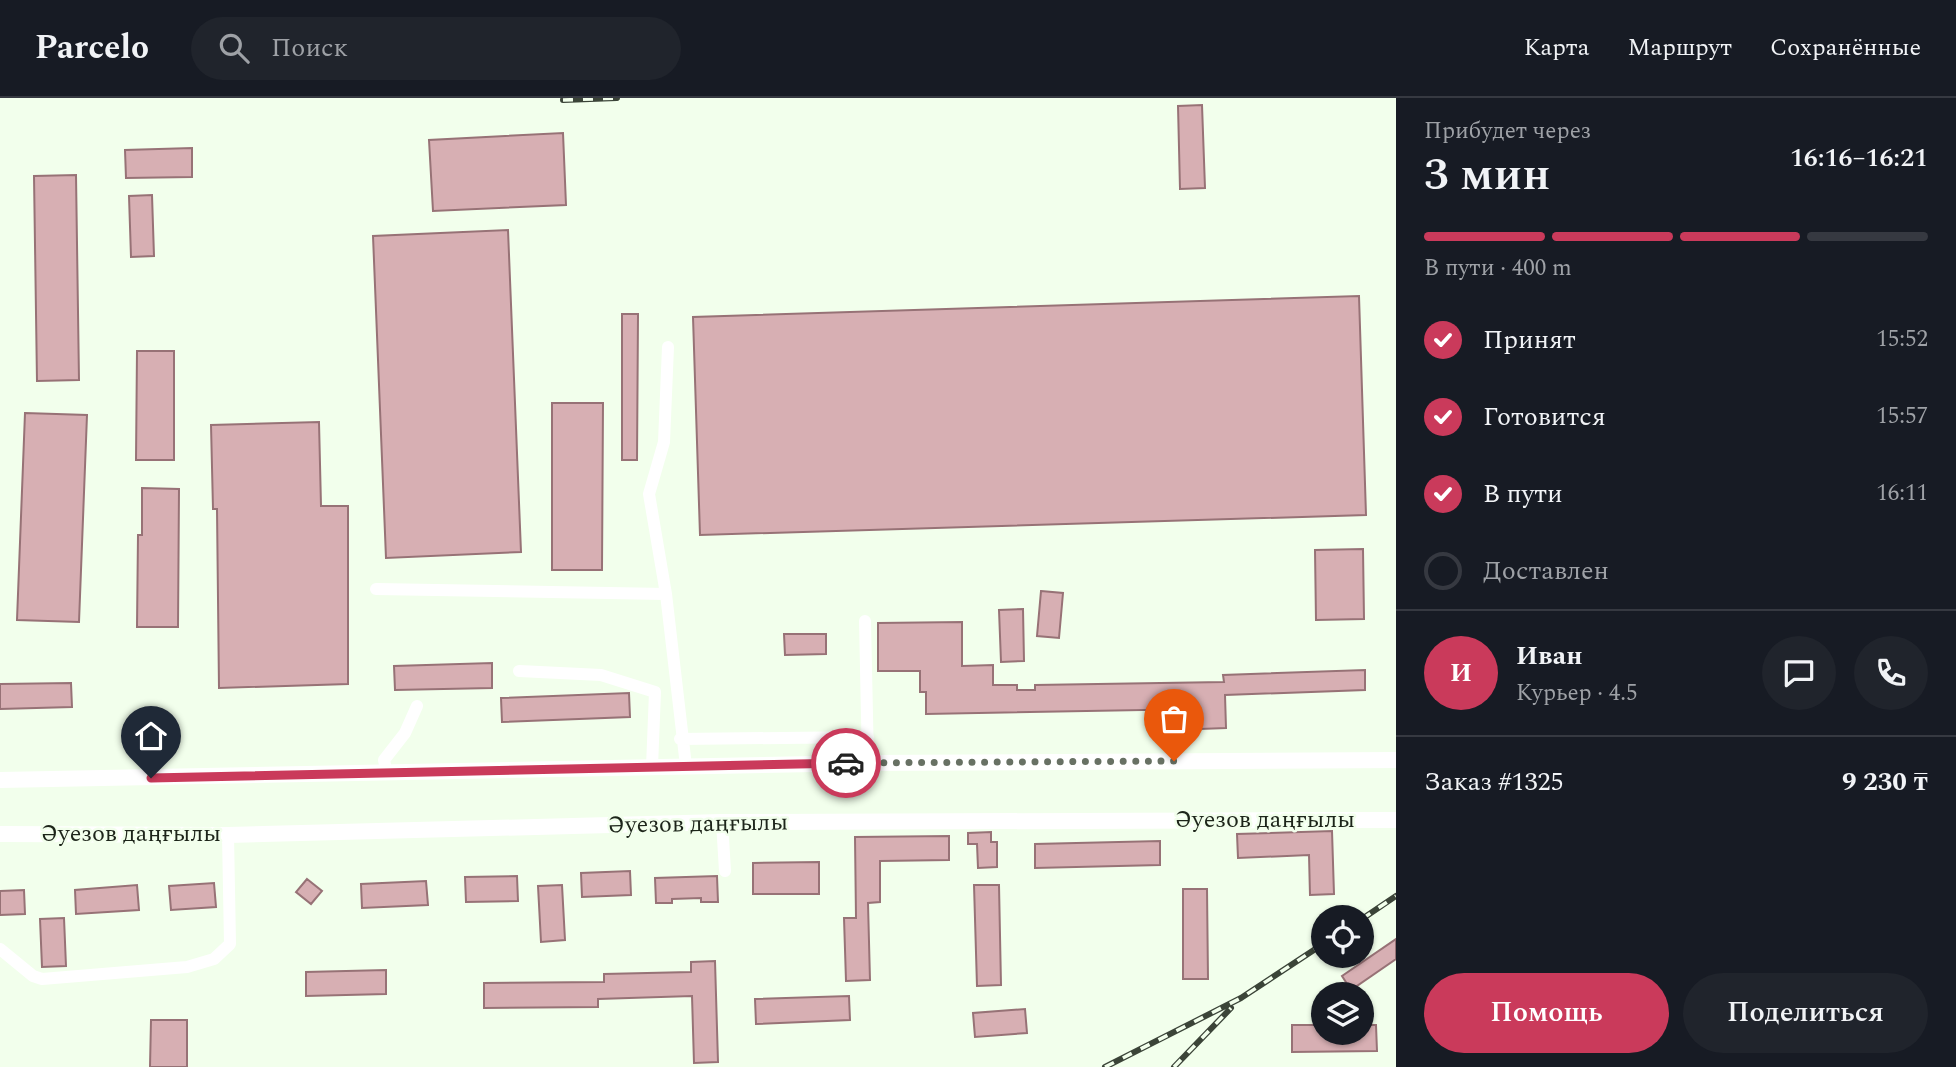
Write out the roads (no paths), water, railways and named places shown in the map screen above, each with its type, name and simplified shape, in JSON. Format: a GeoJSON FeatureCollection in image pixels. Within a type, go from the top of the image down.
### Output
{"type":"FeatureCollection","features":[{"type":"Feature","properties":{"kind":"main road"},"geometry":{"type":"LineString","coordinates":[[0,779],[387,774],[868,763],[1396,760]]}},
{"type":"Feature","properties":{"kind":"main road","name":"Әуезов даңғылы"},"geometry":{"type":"LineString","coordinates":[[0,834],[228,835],[722,822],[1396,820]]}},
{"type":"Feature","properties":{"kind":"lane"},"geometry":{"type":"LineString","coordinates":[[668,347],[664,442],[649,494],[666,594],[680,739],[686,766]]}},
{"type":"Feature","properties":{"kind":"lane"},"geometry":{"type":"LineString","coordinates":[[376,589],[666,594]]}},
{"type":"Feature","properties":{"kind":"lane"},"geometry":{"type":"LineString","coordinates":[[865,621],[868,763]]}},
{"type":"Feature","properties":{"kind":"lane"},"geometry":{"type":"LineString","coordinates":[[519,671],[601,675],[655,692],[652,767]]}},
{"type":"Feature","properties":{"kind":"lane"},"geometry":{"type":"LineString","coordinates":[[387,774],[384,760],[405,733],[417,706]]}},
{"type":"Feature","properties":{"kind":"lane"},"geometry":{"type":"LineString","coordinates":[[680,739],[868,737]]}},
{"type":"Feature","properties":{"kind":"lane"},"geometry":{"type":"LineString","coordinates":[[722,822],[725,871]]}},
{"type":"Feature","properties":{"kind":"lane"},"geometry":{"type":"LineString","coordinates":[[0,949],[33,976],[42,979],[187,967],[214,959],[230,944],[228,835]]}},
{"type":"Feature","properties":{"kind":"railway"},"geometry":{"type":"LineString","coordinates":[[563,100],[617,98]]}},
{"type":"Feature","properties":{"kind":"railway"},"geometry":{"type":"LineString","coordinates":[[1374,911],[1396,896]]}},
{"type":"Feature","properties":{"kind":"railway"},"geometry":{"type":"LineString","coordinates":[[1105,1067],[1241,998],[1311,952]]}},
{"type":"Feature","properties":{"kind":"railway"},"geometry":{"type":"LineString","coordinates":[[1174,1067],[1231,1008]]}}]}
